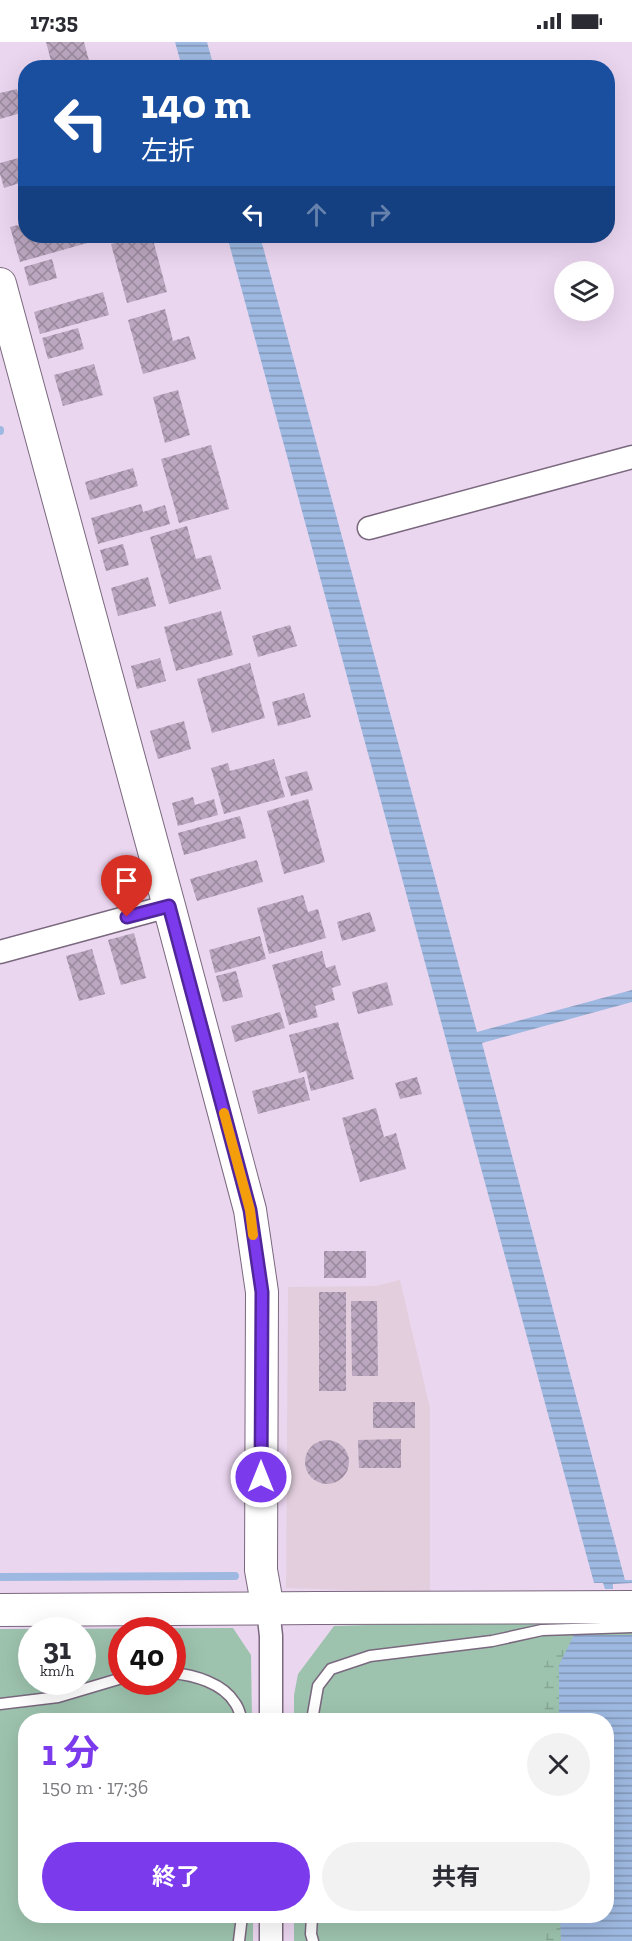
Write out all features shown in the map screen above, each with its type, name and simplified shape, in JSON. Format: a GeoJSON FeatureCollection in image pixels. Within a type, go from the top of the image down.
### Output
{"type":"FeatureCollection","features":[{"type":"Feature","properties":{"kind":"street"},"geometry":{"type":"LineString","coordinates":[[0,284],[250,1210],[262,1292],[261,1570],[271,1636],[271,1713]]}},
{"type":"Feature","properties":{"kind":"street"},"geometry":{"type":"LineString","coordinates":[[369,528],[632,457]]}},
{"type":"Feature","properties":{"kind":"street"},"geometry":{"type":"LineString","coordinates":[[0,952],[169,906]]}},
{"type":"Feature","properties":{"kind":"street"},"geometry":{"type":"LineString","coordinates":[[0,1610],[632,1607]]}},
{"type":"Feature","properties":{"kind":"street"},"geometry":{"type":"LineString","coordinates":[[271,1923],[271,1941]]}},
{"type":"Feature","properties":{"kind":"lane"},"geometry":{"type":"LineString","coordinates":[[313,1713],[318,1686],[331,1669],[370,1656],[492,1641],[542,1630],[632,1627]]}},
{"type":"Feature","properties":{"kind":"lane"},"geometry":{"type":"LineString","coordinates":[[186,1674],[193,1675],[224,1691],[236,1702],[240,1713]]}},
{"type":"Feature","properties":{"kind":"lane"},"geometry":{"type":"LineString","coordinates":[[0,1704],[58,1697],[108,1682]]}},
{"type":"Feature","properties":{"kind":"lane"},"geometry":{"type":"LineString","coordinates":[[239,1941],[241,1923]]}},
{"type":"Feature","properties":{"kind":"lane"},"geometry":{"type":"LineString","coordinates":[[312,1923],[313,1941]]}},
{"type":"Feature","properties":{"kind":"shaded area"},"geometry":{"type":"Polygon","coordinates":[[[400,1280],[430,1408],[430,1593],[286,1588],[288,1287],[376,1286],[400,1280]]]}},
{"type":"Feature","properties":{"kind":"green space"},"geometry":{"type":"Polygon","coordinates":[[[535,1620],[632,1620],[632,1941],[294,1941],[294,1923],[614,1923],[614,1713],[294,1713],[294,1695],[298,1674],[334,1626],[535,1620]]]}},
{"type":"Feature","properties":{"kind":"green space"},"geometry":{"type":"Polygon","coordinates":[[[186,1628],[233,1628],[251,1655],[252,1713],[18,1713],[18,1923],[253,1923],[253,1941],[0,1941],[0,1629],[18,1629],[18,1695],[96,1695],[96,1629],[108,1629],[108,1695],[186,1695],[186,1628]]]}},
{"type":"Feature","properties":{"kind":"green space"},"geometry":{"type":"Polygon","coordinates":[[[574,1635],[559,1665],[559,1713],[545,1713],[544,1664],[574,1635]]]}},
{"type":"Feature","properties":{"kind":"green space"},"geometry":{"type":"Polygon","coordinates":[[[546,1923],[560,1923],[561,1941],[546,1941],[546,1923]]]}},
{"type":"Feature","properties":{"kind":"water"},"geometry":{"type":"Polygon","coordinates":[[[175,42],[207,42],[212,60],[180,60],[175,42]]]}},
{"type":"Feature","properties":{"kind":"water"},"geometry":{"type":"Polygon","coordinates":[[[229,243],[262,243],[477,1032],[632,990],[632,1002],[482,1043],[625,1580],[632,1580],[632,1583],[613,1584],[613,1589],[605,1589],[603,1583],[594,1583],[229,243]]]}},
{"type":"Feature","properties":{"kind":"water"},"geometry":{"type":"Polygon","coordinates":[[[574,1635],[632,1635],[632,1941],[561,1941],[560,1923],[614,1923],[614,1713],[559,1713],[559,1665],[574,1635]]]}},
{"type":"Feature","properties":{"kind":"building"},"geometry":{"type":"Polygon","coordinates":[[[46,42],[84,42],[89,60],[51,60],[46,42]]]}},
{"type":"Feature","properties":{"kind":"building"},"geometry":{"type":"Polygon","coordinates":[[[17,89],[18,114],[0,119],[0,93],[17,89]]]}},
{"type":"Feature","properties":{"kind":"building"},"geometry":{"type":"Polygon","coordinates":[[[18,158],[18,184],[4,188],[0,163],[18,158]]]}},
{"type":"Feature","properties":{"kind":"building"},"geometry":{"type":"Polygon","coordinates":[[[18,225],[18,243],[87,243],[20,262],[10,227],[18,225]]]}},
{"type":"Feature","properties":{"kind":"building"},"geometry":{"type":"Polygon","coordinates":[[[154,243],[167,292],[127,303],[111,244],[154,243]]]}},
{"type":"Feature","properties":{"kind":"building"},"geometry":{"type":"Polygon","coordinates":[[[52,259],[57,278],[29,286],[24,267],[52,259]]]}},
{"type":"Feature","properties":{"kind":"building"},"geometry":{"type":"Polygon","coordinates":[[[103,292],[109,315],[40,334],[34,312],[103,292]]]}},
{"type":"Feature","properties":{"kind":"building"},"geometry":{"type":"Polygon","coordinates":[[[165,309],[173,341],[189,336],[196,359],[143,374],[128,320],[165,309]]]}},
{"type":"Feature","properties":{"kind":"building"},"geometry":{"type":"Polygon","coordinates":[[[78,328],[84,349],[48,359],[42,338],[78,328]]]}},
{"type":"Feature","properties":{"kind":"building"},"geometry":{"type":"Polygon","coordinates":[[[94,364],[103,395],[63,406],[54,375],[94,364]]]}},
{"type":"Feature","properties":{"kind":"building"},"geometry":{"type":"Polygon","coordinates":[[[178,390],[190,435],[165,443],[153,397],[178,390]]]}},
{"type":"Feature","properties":{"kind":"building"},"geometry":{"type":"Polygon","coordinates":[[[211,445],[229,509],[179,523],[161,459],[211,445]]]}},
{"type":"Feature","properties":{"kind":"building"},"geometry":{"type":"Polygon","coordinates":[[[133,468],[138,486],[90,500],[85,482],[133,468]]]}},
{"type":"Feature","properties":{"kind":"building"},"geometry":{"type":"Polygon","coordinates":[[[141,504],[143,512],[165,505],[170,524],[98,544],[91,518],[141,504]]]}},
{"type":"Feature","properties":{"kind":"building"},"geometry":{"type":"Polygon","coordinates":[[[187,526],[196,559],[211,555],[221,589],[169,604],[150,537],[187,526]]]}},
{"type":"Feature","properties":{"kind":"building"},"geometry":{"type":"Polygon","coordinates":[[[123,544],[129,565],[106,571],[100,550],[123,544]]]}},
{"type":"Feature","properties":{"kind":"building"},"geometry":{"type":"Polygon","coordinates":[[[148,577],[156,606],[118,616],[111,588],[148,577]]]}},
{"type":"Feature","properties":{"kind":"building"},"geometry":{"type":"Polygon","coordinates":[[[221,611],[233,655],[176,671],[164,627],[221,611]]]}},
{"type":"Feature","properties":{"kind":"building"},"geometry":{"type":"Polygon","coordinates":[[[290,625],[297,646],[258,657],[252,636],[290,625]]]}},
{"type":"Feature","properties":{"kind":"building"},"geometry":{"type":"Polygon","coordinates":[[[160,658],[166,681],[137,689],[131,666],[160,658]]]}},
{"type":"Feature","properties":{"kind":"building"},"geometry":{"type":"Polygon","coordinates":[[[250,663],[265,718],[212,733],[197,679],[250,663]]]}},
{"type":"Feature","properties":{"kind":"building"},"geometry":{"type":"Polygon","coordinates":[[[304,693],[311,717],[278,726],[272,702],[304,693]]]}},
{"type":"Feature","properties":{"kind":"building"},"geometry":{"type":"Polygon","coordinates":[[[184,721],[191,749],[158,759],[150,731],[184,721]]]}},
{"type":"Feature","properties":{"kind":"building"},"geometry":{"type":"Polygon","coordinates":[[[274,759],[285,797],[224,814],[211,768],[228,763],[230,771],[274,759]]]}},
{"type":"Feature","properties":{"kind":"building"},"geometry":{"type":"Polygon","coordinates":[[[307,771],[313,790],[291,796],[285,777],[307,771]]]}},
{"type":"Feature","properties":{"kind":"building"},"geometry":{"type":"Polygon","coordinates":[[[193,797],[195,805],[214,799],[218,815],[178,826],[172,803],[193,797]]]}},
{"type":"Feature","properties":{"kind":"building"},"geometry":{"type":"Polygon","coordinates":[[[308,799],[325,862],[284,874],[267,811],[308,799]]]}},
{"type":"Feature","properties":{"kind":"building"},"geometry":{"type":"Polygon","coordinates":[[[240,816],[246,838],[184,855],[178,833],[240,816]]]}},
{"type":"Feature","properties":{"kind":"building"},"geometry":{"type":"Polygon","coordinates":[[[257,860],[263,882],[197,901],[190,879],[257,860]]]}},
{"type":"Feature","properties":{"kind":"building"},"geometry":{"type":"Polygon","coordinates":[[[303,895],[308,912],[318,909],[326,938],[269,954],[257,908],[303,895]]]}},
{"type":"Feature","properties":{"kind":"building"},"geometry":{"type":"Polygon","coordinates":[[[370,912],[376,931],[342,941],[337,922],[370,912]]]}},
{"type":"Feature","properties":{"kind":"building"},"geometry":{"type":"Polygon","coordinates":[[[134,933],[146,978],[121,985],[108,940],[134,933]]]}},
{"type":"Feature","properties":{"kind":"building"},"geometry":{"type":"Polygon","coordinates":[[[260,936],[266,959],[215,973],[209,950],[260,936]]]}},
{"type":"Feature","properties":{"kind":"building"},"geometry":{"type":"Polygon","coordinates":[[[92,949],[105,994],[79,1001],[66,956],[92,949]]]}},
{"type":"Feature","properties":{"kind":"building"},"geometry":{"type":"Polygon","coordinates":[[[322,951],[326,968],[335,965],[341,985],[332,988],[335,1000],[315,1006],[318,1017],[289,1025],[272,965],[322,951]]]}},
{"type":"Feature","properties":{"kind":"building"},"geometry":{"type":"Polygon","coordinates":[[[236,971],[243,997],[223,1002],[216,976],[236,971]]]}},
{"type":"Feature","properties":{"kind":"building"},"geometry":{"type":"Polygon","coordinates":[[[387,982],[393,1005],[358,1014],[352,992],[387,982]]]}},
{"type":"Feature","properties":{"kind":"building"},"geometry":{"type":"Polygon","coordinates":[[[280,1012],[285,1028],[235,1042],[231,1026],[280,1012]]]}},
{"type":"Feature","properties":{"kind":"building"},"geometry":{"type":"Polygon","coordinates":[[[338,1022],[354,1079],[311,1091],[306,1071],[299,1073],[289,1035],[338,1022]]]}},
{"type":"Feature","properties":{"kind":"building"},"geometry":{"type":"Polygon","coordinates":[[[304,1077],[310,1100],[258,1114],[252,1091],[304,1077]]]}},
{"type":"Feature","properties":{"kind":"building"},"geometry":{"type":"Polygon","coordinates":[[[417,1077],[422,1094],[400,1099],[395,1083],[417,1077]]]}},
{"type":"Feature","properties":{"kind":"building"},"geometry":{"type":"Polygon","coordinates":[[[376,1108],[384,1137],[396,1133],[406,1169],[360,1182],[342,1118],[376,1108]]]}},
{"type":"Feature","properties":{"kind":"building"},"geometry":{"type":"Polygon","coordinates":[[[324,1251],[366,1251],[366,1278],[324,1278],[324,1251]]]}},
{"type":"Feature","properties":{"kind":"building"},"geometry":{"type":"Polygon","coordinates":[[[319,1292],[346,1292],[346,1391],[319,1391],[319,1292]]]}},
{"type":"Feature","properties":{"kind":"building"},"geometry":{"type":"Polygon","coordinates":[[[351,1301],[377,1301],[378,1376],[352,1376],[351,1301]]]}},
{"type":"Feature","properties":{"kind":"building"},"geometry":{"type":"Polygon","coordinates":[[[373,1402],[415,1402],[415,1428],[373,1428],[373,1402]]]}},
{"type":"Feature","properties":{"kind":"building"},"geometry":{"type":"Polygon","coordinates":[[[401,1439],[401,1468],[359,1468],[358,1440],[401,1439]]]}},
{"type":"Feature","properties":{"kind":"building"},"geometry":{"type":"Polygon","coordinates":[[[327,1440],[342,1447],[349,1462],[342,1477],[327,1484],[312,1477],[305,1462],[312,1447],[327,1440]]]}},
{"type":"Feature","properties":{"kind":"waterway"},"geometry":{"type":"LineString","coordinates":[[0,1577],[235,1576]]}},
{"type":"Feature","properties":{"kind":"slow traffic"},"geometry":{"type":"LineString","coordinates":[[224,1113],[250,1210],[253,1235]]}},
{"type":"Feature","properties":{"kind":"route"},"geometry":{"type":"LineString","coordinates":[[127,917],[169,906],[250,1210],[262,1292],[261,1477]]}}]}
